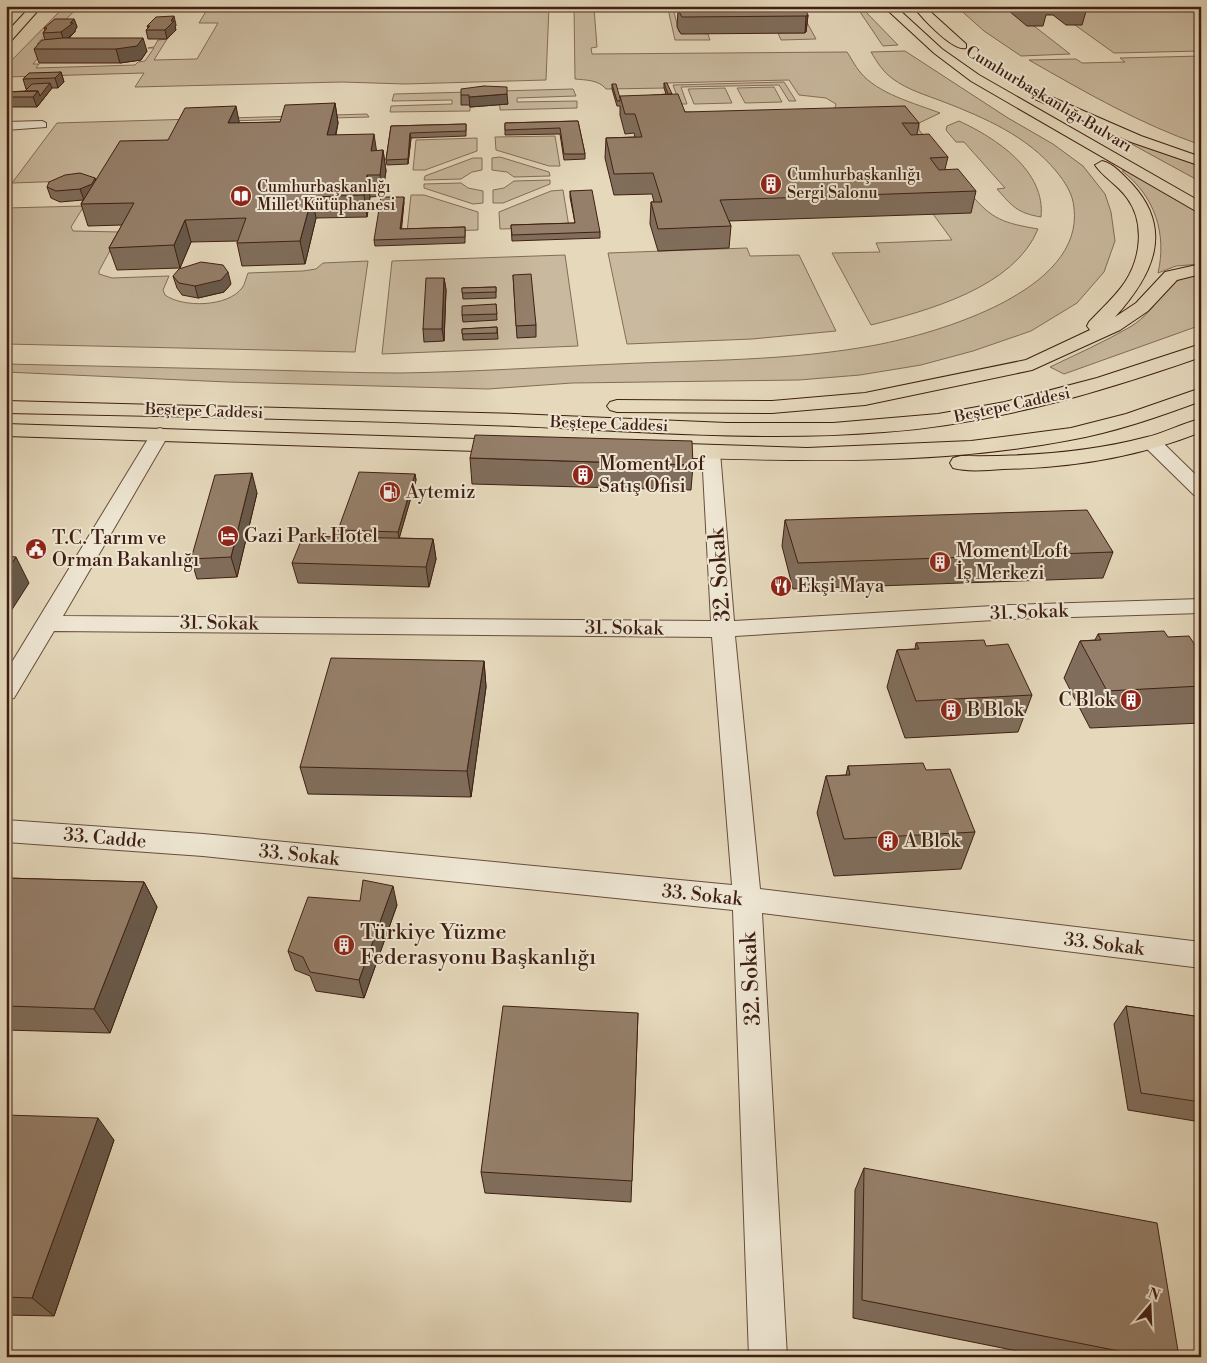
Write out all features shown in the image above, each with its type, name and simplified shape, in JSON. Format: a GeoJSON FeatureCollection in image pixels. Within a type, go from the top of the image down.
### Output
{"type":"FeatureCollection","features":[{"type":"Feature","properties":{"kind":"main road"},"geometry":{"type":"LineString","coordinates":[[6,40],[37,6]]}},
{"type":"Feature","properties":{"kind":"main road","name":"Cumhurbaşkanlığı Bulvarı"},"geometry":{"type":"LineString","coordinates":[[888,6],[938,51],[976,78],[1201,209]]}},
{"type":"Feature","properties":{"kind":"main road","name":"Cumhurbaşkanlığı Bulvarı"},"geometry":{"type":"LineString","coordinates":[[918,6],[944,32],[971,52]]}},
{"type":"Feature","properties":{"kind":"main road"},"geometry":{"type":"LineString","coordinates":[[976,78],[997,97],[1087,153],[1120,179],[1131,191],[1146,217],[1148,230],[1145,251],[1138,275],[1085,340]]}},
{"type":"Feature","properties":{"kind":"main road","name":"Cumhurbaşkanlığı Bulvarı"},"geometry":{"type":"LineString","coordinates":[[1142,156],[1036,94],[1136,139],[1201,162]]}},
{"type":"Feature","properties":{"kind":"main road"},"geometry":{"type":"LineString","coordinates":[[451,418],[590,405],[772,407],[865,399],[918,390],[1032,364],[1113,326],[1142,307],[1170,276],[1201,269]]}},
{"type":"Feature","properties":{"kind":"main road","name":"Beştepe Caddesi"},"geometry":{"type":"LineString","coordinates":[[6,407],[451,418],[738,429],[842,428],[937,420],[1018,406],[1114,380],[1201,350]]}},
{"type":"Feature","properties":{"kind":"main road","name":"Beştepe Caddesi"},"geometry":{"type":"LineString","coordinates":[[807,455],[971,448],[1071,434],[1133,419],[1201,394]]}},
{"type":"Feature","properties":{"kind":"main road"},"geometry":{"type":"LineString","coordinates":[[6,399],[168,410]]}},
{"type":"Feature","properties":{"kind":"main road","name":"Beştepe Caddesi"},"geometry":{"type":"LineString","coordinates":[[632,450],[1013,464],[1070,459],[1152,443],[1201,425]]}},
{"type":"Feature","properties":{"kind":"main road","name":"Beştepe Caddesi"},"geometry":{"type":"LineString","coordinates":[[6,430],[532,446]]}},
{"type":"Feature","properties":{"kind":"main road"},"geometry":{"type":"LineString","coordinates":[[6,443],[102,445],[160,434]]}},
{"type":"Feature","properties":{"kind":"street"},"geometry":{"type":"LineString","coordinates":[[6,126],[42,125]]}},
{"type":"Feature","properties":{"kind":"street"},"geometry":{"type":"LineString","coordinates":[[6,692],[160,434]]}},
{"type":"Feature","properties":{"kind":"street"},"geometry":{"type":"LineString","coordinates":[[1152,443],[1201,491]]}},
{"type":"Feature","properties":{"kind":"street","name":"32. Sokak"},"geometry":{"type":"LineString","coordinates":[[711,452],[723,629],[747,899],[768,1357]]}},
{"type":"Feature","properties":{"kind":"street","name":"31. Sokak"},"geometry":{"type":"LineString","coordinates":[[48,623],[723,629],[1010,612],[1201,606]]}},
{"type":"Feature","properties":{"kind":"street","name":"33. Cadde"},"geometry":{"type":"LineString","coordinates":[[6,832],[203,846]]}},
{"type":"Feature","properties":{"kind":"street","name":"33. Sokak"},"geometry":{"type":"LineString","coordinates":[[203,846],[747,899],[1201,955]]}},
{"type":"Feature","properties":{"kind":"shaded area"},"geometry":{"type":"Polygon","coordinates":[[[209,6],[549,6],[546,80],[405,84],[342,82],[135,87],[144,73],[6,77],[6,66],[62,9],[76,9],[57,29],[51,29],[37,44],[50,44],[33,64],[39,64],[36,68],[135,65],[138,62],[145,61],[154,48],[148,48],[154,47],[158,40],[167,39],[154,60],[197,59],[218,23],[199,23],[209,6]]]}},
{"type":"Feature","properties":{"kind":"shaded area"},"geometry":{"type":"Polygon","coordinates":[[[574,6],[623,6],[594,8],[597,47],[591,48],[592,54],[847,52],[860,72],[876,86],[897,97],[940,113],[919,123],[919,130],[927,140],[834,111],[836,104],[826,98],[799,95],[789,80],[666,83],[667,88],[606,89],[596,82],[575,79],[574,6]]]}},
{"type":"Feature","properties":{"kind":"shaded area"},"geometry":{"type":"Polygon","coordinates":[[[856,6],[860,6],[898,45],[883,46],[856,6]]]}},
{"type":"Feature","properties":{"kind":"shaded area"},"geometry":{"type":"Polygon","coordinates":[[[956,6],[1003,6],[1034,26],[1070,54],[1021,56],[984,31],[956,6]]]}},
{"type":"Feature","properties":{"kind":"shaded area"},"geometry":{"type":"Polygon","coordinates":[[[1057,6],[1201,6],[1201,51],[1114,53],[1075,25],[1057,6]]]}},
{"type":"Feature","properties":{"kind":"shaded area"},"geometry":{"type":"Polygon","coordinates":[[[673,8],[679,32],[708,34],[710,40],[675,40],[668,9],[673,8]]]}},
{"type":"Feature","properties":{"kind":"shaded area"},"geometry":{"type":"Polygon","coordinates":[[[793,8],[799,8],[816,39],[781,40],[778,33],[804,33],[793,8]]]}},
{"type":"Feature","properties":{"kind":"shaded area"},"geometry":{"type":"Polygon","coordinates":[[[905,51],[1008,118],[1053,144],[1083,166],[1105,194],[1111,212],[1115,241],[1104,272],[1077,303],[1031,331],[973,351],[921,365],[860,375],[799,380],[572,383],[488,389],[228,382],[6,372],[6,364],[400,373],[747,359],[812,354],[876,345],[934,330],[969,318],[1002,303],[1032,285],[1056,263],[1071,237],[1074,208],[1072,198],[1059,175],[1045,159],[1019,138],[990,122],[899,83],[883,70],[871,52],[905,51]]]}},
{"type":"Feature","properties":{"kind":"shaded area"},"geometry":{"type":"Polygon","coordinates":[[[1201,56],[1201,145],[1178,137],[1135,117],[1029,60],[1076,59],[1082,63],[1125,62],[1120,58],[1201,56]]]}},
{"type":"Feature","properties":{"kind":"shaded area"},"geometry":{"type":"Polygon","coordinates":[[[784,82],[796,101],[789,101],[779,85],[681,87],[687,104],[680,104],[673,85],[784,82]]]}},
{"type":"Feature","properties":{"kind":"shaded area"},"geometry":{"type":"Polygon","coordinates":[[[774,87],[782,102],[745,103],[737,88],[774,87]]]}},
{"type":"Feature","properties":{"kind":"shaded area"},"geometry":{"type":"Polygon","coordinates":[[[725,88],[732,103],[694,104],[688,89],[725,88]]]}},
{"type":"Feature","properties":{"kind":"shaded area"},"geometry":{"type":"Polygon","coordinates":[[[573,89],[576,96],[517,98],[517,102],[577,101],[577,108],[500,110],[499,91],[573,89]]]}},
{"type":"Feature","properties":{"kind":"shaded area"},"geometry":{"type":"Polygon","coordinates":[[[470,92],[470,111],[390,112],[391,106],[452,104],[452,100],[392,101],[394,94],[470,92]]]}},
{"type":"Feature","properties":{"kind":"shaded area"},"geometry":{"type":"Polygon","coordinates":[[[367,114],[369,117],[192,122],[161,155],[100,180],[12,183],[57,123],[367,114]]]}},
{"type":"Feature","properties":{"kind":"shaded area"},"geometry":{"type":"Polygon","coordinates":[[[959,121],[988,137],[1016,158],[1036,185],[1040,200],[1041,217],[1020,211],[1011,204],[997,189],[1005,188],[964,142],[956,142],[946,130],[947,126],[959,121]]]}},
{"type":"Feature","properties":{"kind":"shaded area"},"geometry":{"type":"Polygon","coordinates":[[[1106,130],[1201,166],[1201,182],[1106,130]]]}},
{"type":"Feature","properties":{"kind":"shaded area"},"geometry":{"type":"Polygon","coordinates":[[[555,136],[560,166],[549,166],[496,150],[495,137],[555,136]]]}},
{"type":"Feature","properties":{"kind":"shaded area"},"geometry":{"type":"Polygon","coordinates":[[[477,138],[477,151],[425,170],[413,170],[416,140],[477,138]]]}},
{"type":"Feature","properties":{"kind":"shaded area"},"geometry":{"type":"Polygon","coordinates":[[[500,157],[549,172],[550,176],[514,177],[507,172],[492,170],[492,158],[500,157]]]}},
{"type":"Feature","properties":{"kind":"shaded area"},"geometry":{"type":"Polygon","coordinates":[[[473,158],[482,158],[482,170],[472,172],[461,179],[424,180],[425,176],[473,158]]]}},
{"type":"Feature","properties":{"kind":"shaded area"},"geometry":{"type":"Polygon","coordinates":[[[1128,170],[1201,211],[1201,264],[1176,266],[1158,273],[1161,244],[1156,217],[1143,192],[1122,171],[1128,170]]]}},
{"type":"Feature","properties":{"kind":"shaded area"},"geometry":{"type":"Polygon","coordinates":[[[550,180],[550,184],[503,203],[493,203],[493,190],[504,188],[514,181],[550,180]]]}},
{"type":"Feature","properties":{"kind":"shaded area"},"geometry":{"type":"Polygon","coordinates":[[[461,183],[468,188],[483,191],[483,203],[473,204],[424,188],[424,184],[461,183]]]}},
{"type":"Feature","properties":{"kind":"shaded area"},"geometry":{"type":"Polygon","coordinates":[[[563,190],[569,227],[500,229],[499,212],[551,191],[563,190]]]}},
{"type":"Feature","properties":{"kind":"shaded area"},"geometry":{"type":"Polygon","coordinates":[[[970,193],[992,215],[1016,225],[1038,229],[1026,249],[1010,267],[989,282],[966,294],[942,304],[871,325],[832,253],[880,252],[876,243],[952,240],[933,214],[970,193]]]}},
{"type":"Feature","properties":{"kind":"shaded area"},"geometry":{"type":"Polygon","coordinates":[[[411,195],[424,195],[478,212],[478,230],[407,232],[411,195]]]}},
{"type":"Feature","properties":{"kind":"shaded area"},"geometry":{"type":"Polygon","coordinates":[[[84,206],[71,227],[73,231],[120,232],[99,274],[112,278],[169,276],[163,290],[165,295],[183,302],[205,304],[227,299],[242,288],[248,273],[303,271],[316,269],[323,263],[368,261],[355,352],[6,344],[6,208],[84,206]]]}},
{"type":"Feature","properties":{"kind":"shaded area"},"geometry":{"type":"Polygon","coordinates":[[[747,248],[750,256],[799,255],[836,331],[752,339],[627,344],[608,253],[747,248]]]}},
{"type":"Feature","properties":{"kind":"shaded area"},"geometry":{"type":"Polygon","coordinates":[[[565,255],[578,346],[382,354],[392,261],[565,255]]]}},
{"type":"Feature","properties":{"kind":"shaded area"},"geometry":{"type":"Polygon","coordinates":[[[1201,273],[1201,325],[1064,374],[1050,367],[1130,327],[1149,311],[1169,287],[1187,276],[1201,273]]]}},
{"type":"Feature","properties":{"kind":"building"},"geometry":{"type":"Polygon","coordinates":[[[686,6],[794,6],[796,9],[805,9],[808,15],[682,17],[678,10],[688,10],[686,6]]]}},
{"type":"Feature","properties":{"kind":"building"},"geometry":{"type":"Polygon","coordinates":[[[1028,6],[1044,6],[1047,9],[1031,9],[1028,6]]]}},
{"type":"Feature","properties":{"kind":"building"},"geometry":{"type":"Polygon","coordinates":[[[1068,6],[1085,6],[1087,8],[1071,8],[1068,6]]]}},
{"type":"Feature","properties":{"kind":"building"},"geometry":{"type":"Polygon","coordinates":[[[174,16],[171,21],[174,21],[165,30],[146,30],[150,26],[147,26],[156,17],[174,16]]]}},
{"type":"Feature","properties":{"kind":"building"},"geometry":{"type":"Polygon","coordinates":[[[55,19],[74,19],[70,23],[73,23],[61,32],[43,33],[47,28],[44,28],[55,19]]]}},
{"type":"Feature","properties":{"kind":"building"},"geometry":{"type":"Polygon","coordinates":[[[63,38],[143,38],[137,46],[116,49],[34,49],[42,40],[63,38]]]}},
{"type":"Feature","properties":{"kind":"building"},"geometry":{"type":"Polygon","coordinates":[[[61,72],[55,78],[23,79],[29,73],[61,72]]]}},
{"type":"Feature","properties":{"kind":"building"},"geometry":{"type":"Polygon","coordinates":[[[50,83],[40,96],[38,91],[25,91],[32,84],[50,83]]]}},
{"type":"Feature","properties":{"kind":"building"},"geometry":{"type":"Polygon","coordinates":[[[664,83],[667,83],[672,94],[668,94],[664,83]]]}},
{"type":"Feature","properties":{"kind":"building"},"geometry":{"type":"Polygon","coordinates":[[[612,84],[616,84],[620,101],[617,101],[612,84]]]}},
{"type":"Feature","properties":{"kind":"building"},"geometry":{"type":"Polygon","coordinates":[[[484,86],[507,87],[507,94],[469,97],[469,95],[461,95],[461,89],[484,86]]]}},
{"type":"Feature","properties":{"kind":"building"},"geometry":{"type":"Polygon","coordinates":[[[38,91],[33,97],[6,97],[6,92],[38,91]]]}},
{"type":"Feature","properties":{"kind":"building","name":"Cumhurbaşkanlığı Sergi Salonu"},"geometry":{"type":"Polygon","coordinates":[[[678,94],[685,112],[905,106],[919,123],[902,123],[911,135],[929,134],[948,157],[930,158],[939,170],[958,169],[976,191],[720,200],[731,226],[658,229],[651,202],[662,202],[653,173],[614,174],[606,138],[642,137],[635,114],[625,114],[620,96],[678,94]]]}},
{"type":"Feature","properties":{"kind":"building","name":"Cumhurbaşkanlığı Millet Kütüphanesi"},"geometry":{"type":"Polygon","coordinates":[[[335,103],[327,135],[374,134],[371,151],[383,150],[380,175],[367,175],[364,195],[312,197],[300,241],[237,243],[246,218],[185,220],[174,245],[109,248],[134,203],[81,204],[120,141],[168,140],[185,108],[236,106],[228,123],[280,122],[285,105],[335,103]]]}},
{"type":"Feature","properties":{"kind":"building"},"geometry":{"type":"Polygon","coordinates":[[[578,121],[585,154],[564,154],[560,128],[505,130],[505,123],[578,121]]]}},
{"type":"Feature","properties":{"kind":"building"},"geometry":{"type":"Polygon","coordinates":[[[466,124],[466,131],[410,133],[408,159],[386,160],[391,126],[466,124]]]}},
{"type":"Feature","properties":{"kind":"building"},"geometry":{"type":"Polygon","coordinates":[[[80,173],[95,178],[92,184],[80,189],[56,191],[47,187],[49,182],[65,175],[80,173]]]}},
{"type":"Feature","properties":{"kind":"building"},"geometry":{"type":"Polygon","coordinates":[[[592,190],[600,232],[512,235],[511,225],[575,223],[570,191],[592,190]]]}},
{"type":"Feature","properties":{"kind":"building"},"geometry":{"type":"Polygon","coordinates":[[[381,197],[404,197],[400,229],[465,227],[465,237],[374,240],[381,197]]]}},
{"type":"Feature","properties":{"kind":"building"},"geometry":{"type":"Polygon","coordinates":[[[201,262],[223,265],[228,272],[221,280],[195,286],[179,283],[173,276],[179,269],[201,262]]]}},
{"type":"Feature","properties":{"kind":"building"},"geometry":{"type":"Polygon","coordinates":[[[531,274],[536,325],[516,326],[513,275],[531,274]]]}},
{"type":"Feature","properties":{"kind":"building"},"geometry":{"type":"Polygon","coordinates":[[[426,278],[444,278],[442,329],[423,329],[426,278]]]}},
{"type":"Feature","properties":{"kind":"building"},"geometry":{"type":"Polygon","coordinates":[[[496,287],[496,292],[462,293],[462,288],[496,287]]]}},
{"type":"Feature","properties":{"kind":"building"},"geometry":{"type":"Polygon","coordinates":[[[496,304],[497,314],[462,315],[462,306],[496,304]]]}},
{"type":"Feature","properties":{"kind":"building"},"geometry":{"type":"Polygon","coordinates":[[[497,327],[497,333],[462,334],[462,329],[497,327]]]}},
{"type":"Feature","properties":{"kind":"building"},"geometry":{"type":"Polygon","coordinates":[[[475,435],[692,441],[693,465],[470,458],[475,435]]]}},
{"type":"Feature","properties":{"kind":"building"},"geometry":{"type":"Polygon","coordinates":[[[359,472],[415,474],[398,532],[338,530],[359,472]]]}},
{"type":"Feature","properties":{"kind":"building"},"geometry":{"type":"Polygon","coordinates":[[[252,473],[231,557],[191,559],[215,475],[252,473]]]}},
{"type":"Feature","properties":{"kind":"building"},"geometry":{"type":"Polygon","coordinates":[[[1087,510],[1113,552],[798,563],[785,520],[1087,510]]]}},
{"type":"Feature","properties":{"kind":"building"},"geometry":{"type":"Polygon","coordinates":[[[303,536],[433,539],[426,567],[292,563],[303,536]]]}},
{"type":"Feature","properties":{"kind":"building"},"geometry":{"type":"Polygon","coordinates":[[[6,556],[16,557],[6,572],[6,556]]]}},
{"type":"Feature","properties":{"kind":"building"},"geometry":{"type":"Polygon","coordinates":[[[1164,631],[1168,637],[1189,636],[1201,654],[1201,686],[1107,691],[1080,641],[1101,640],[1098,634],[1164,631]]]}},
{"type":"Feature","properties":{"kind":"building"},"geometry":{"type":"Polygon","coordinates":[[[984,640],[986,646],[1008,644],[1032,695],[916,701],[897,650],[919,649],[916,643],[984,640]]]}},
{"type":"Feature","properties":{"kind":"building"},"geometry":{"type":"Polygon","coordinates":[[[331,658],[484,661],[467,771],[300,767],[331,658]]]}},
{"type":"Feature","properties":{"kind":"building"},"geometry":{"type":"Polygon","coordinates":[[[923,763],[926,770],[950,769],[975,832],[844,839],[826,776],[850,775],[848,766],[923,763]]]}},
{"type":"Feature","properties":{"kind":"building"},"geometry":{"type":"Polygon","coordinates":[[[6,878],[144,882],[94,1009],[6,1006],[6,878]]]}},
{"type":"Feature","properties":{"kind":"building","name":"Türkiye Yüzme Federasyonu Başkanlığı"},"geometry":{"type":"Polygon","coordinates":[[[363,880],[393,886],[359,980],[310,972],[303,957],[288,951],[308,897],[360,901],[363,880]]]}},
{"type":"Feature","properties":{"kind":"building"},"geometry":{"type":"Polygon","coordinates":[[[503,1006],[638,1013],[632,1181],[481,1172],[503,1006]]]}},
{"type":"Feature","properties":{"kind":"building"},"geometry":{"type":"Polygon","coordinates":[[[1126,1006],[1201,1017],[1201,1102],[1141,1093],[1126,1006]]]}},
{"type":"Feature","properties":{"kind":"building"},"geometry":{"type":"Polygon","coordinates":[[[6,1115],[98,1118],[32,1298],[6,1297],[6,1115]]]}},
{"type":"Feature","properties":{"kind":"building"},"geometry":{"type":"Polygon","coordinates":[[[864,1168],[1157,1223],[1179,1357],[1149,1357],[862,1300],[864,1168]]]}},
{"type":"Feature","properties":{"kind":"place","name":"Cumhurbaşkanlığı Sergi Salonu"},"geometry":{"type":"Point","coordinates":[771,184]}},
{"type":"Feature","properties":{"kind":"place","name":"Cumhurbaşkanlığı Millet Kütüphanesi"},"geometry":{"type":"Point","coordinates":[241,196]}},
{"type":"Feature","properties":{"kind":"place","name":"Moment Lof Satış Ofisi"},"geometry":{"type":"Point","coordinates":[583,475]}},
{"type":"Feature","properties":{"kind":"place","name":"Aytemiz"},"geometry":{"type":"Point","coordinates":[390,492]}},
{"type":"Feature","properties":{"kind":"place","name":"Gazi Park Hotel"},"geometry":{"type":"Point","coordinates":[228,536]}},
{"type":"Feature","properties":{"kind":"place","name":"T.C. Tarım ve Orman Bakanlığı"},"geometry":{"type":"Point","coordinates":[36,549]}},
{"type":"Feature","properties":{"kind":"place","name":"Moment Loft İş Merkezi"},"geometry":{"type":"Point","coordinates":[940,562]}},
{"type":"Feature","properties":{"kind":"place","name":"Ekşi Maya"},"geometry":{"type":"Point","coordinates":[781,586]}},
{"type":"Feature","properties":{"kind":"place","name":"C Blok"},"geometry":{"type":"Point","coordinates":[1131,700]}},
{"type":"Feature","properties":{"kind":"place","name":"B Blok"},"geometry":{"type":"Point","coordinates":[951,710]}},
{"type":"Feature","properties":{"kind":"place","name":"A Blok"},"geometry":{"type":"Point","coordinates":[888,841]}},
{"type":"Feature","properties":{"kind":"place","name":"Türkiye Yüzme Federasyonu Başkanlığı"},"geometry":{"type":"Point","coordinates":[344,945]}}]}
